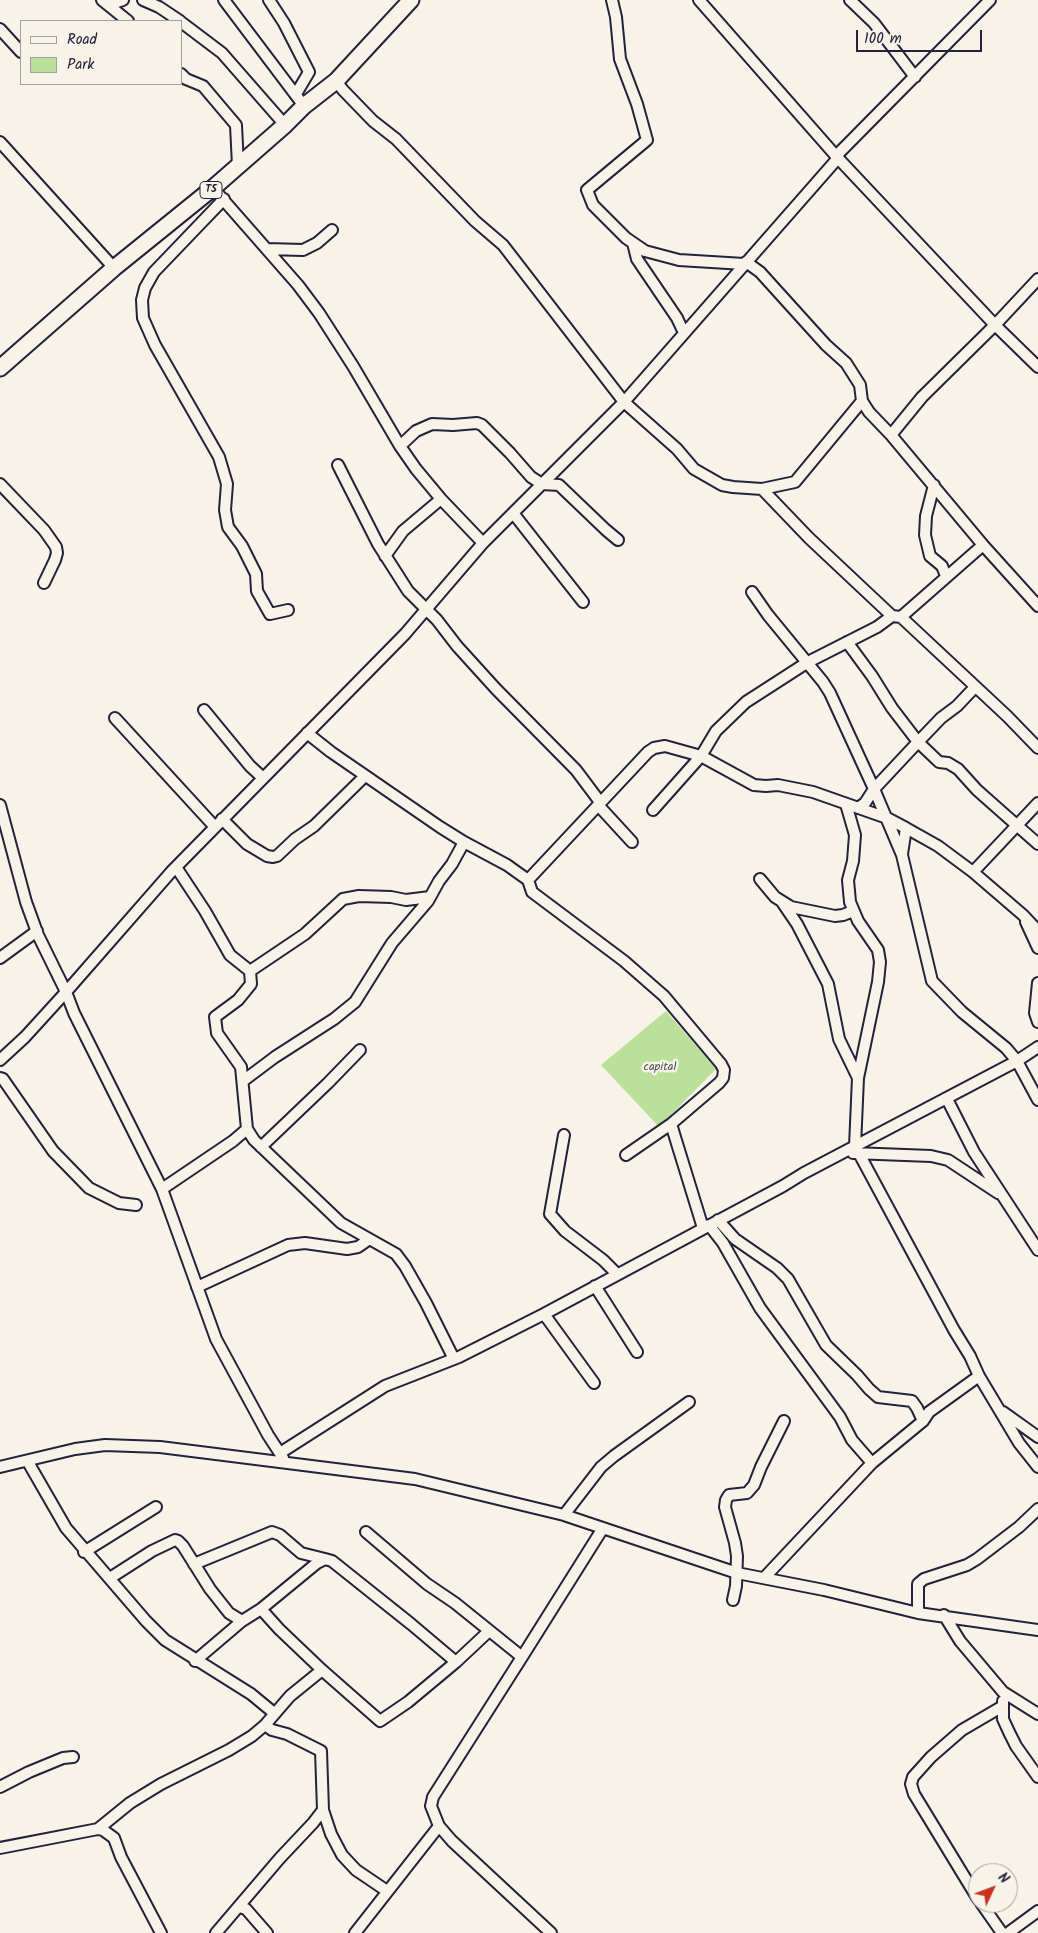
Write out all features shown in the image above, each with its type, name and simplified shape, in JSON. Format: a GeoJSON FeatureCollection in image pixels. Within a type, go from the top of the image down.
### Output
{"type":"FeatureCollection","features":[{"type":"Feature","properties":{"kind":"highway","name":"T5"},"geometry":{"type":"LineString","coordinates":[[0,368],[114,268],[213,188],[285,125],[300,100],[336,81],[411,0]]}},
{"type":"Feature","properties":{"kind":"street"},"geometry":{"type":"LineString","coordinates":[[105,3],[123,0]]}},
{"type":"Feature","properties":{"kind":"street"},"geometry":{"type":"LineString","coordinates":[[143,0],[178,20]]}},
{"type":"Feature","properties":{"kind":"street"},"geometry":{"type":"LineString","coordinates":[[163,0],[170,14]]}},
{"type":"Feature","properties":{"kind":"street"},"geometry":{"type":"LineString","coordinates":[[224,0],[300,100]]}},
{"type":"Feature","properties":{"kind":"street"},"geometry":{"type":"LineString","coordinates":[[269,0],[284,23],[308,72],[300,100]]}},
{"type":"Feature","properties":{"kind":"street"},"geometry":{"type":"LineString","coordinates":[[612,0],[616,17],[620,59],[637,104],[647,140],[587,190],[593,205],[644,251],[679,260],[745,263],[760,272],[826,345],[846,363],[860,385],[862,401],[869,412],[1038,606]]}},
{"type":"Feature","properties":{"kind":"street"},"geometry":{"type":"LineString","coordinates":[[699,0],[837,157],[995,325],[1038,367]]}},
{"type":"Feature","properties":{"kind":"street"},"geometry":{"type":"LineString","coordinates":[[850,0],[874,24],[915,77]]}},
{"type":"Feature","properties":{"kind":"street"},"geometry":{"type":"LineString","coordinates":[[0,1060],[25,1037],[176,867],[387,653],[483,543],[624,402],[837,157],[990,0]]}},
{"type":"Feature","properties":{"kind":"street"},"geometry":{"type":"LineString","coordinates":[[105,3],[127,20]]}},
{"type":"Feature","properties":{"kind":"street"},"geometry":{"type":"LineString","coordinates":[[182,23],[222,53],[285,125]]}},
{"type":"Feature","properties":{"kind":"street"},"geometry":{"type":"LineString","coordinates":[[0,29],[20,51]]}},
{"type":"Feature","properties":{"kind":"street"},"geometry":{"type":"LineString","coordinates":[[182,75],[186,79],[203,86],[236,125],[238,166]]}},
{"type":"Feature","properties":{"kind":"street"},"geometry":{"type":"LineString","coordinates":[[336,81],[373,121],[396,139],[475,221],[503,245],[624,402],[677,449],[694,469],[722,484],[733,487],[762,489],[795,482],[862,401]]}},
{"type":"Feature","properties":{"kind":"street"},"geometry":{"type":"LineString","coordinates":[[0,142],[114,268]]}},
{"type":"Feature","properties":{"kind":"street"},"geometry":{"type":"LineString","coordinates":[[213,188],[298,285],[319,313],[400,446],[426,483],[483,543]]}},
{"type":"Feature","properties":{"kind":"street"},"geometry":{"type":"LineString","coordinates":[[224,199],[154,272],[145,288],[142,300],[143,318],[155,345],[219,457],[227,484],[225,510],[228,527],[242,546],[256,574],[256,591],[270,614],[288,610]]}},
{"type":"Feature","properties":{"kind":"street"},"geometry":{"type":"LineString","coordinates":[[267,249],[303,250],[309,248],[332,230]]}},
{"type":"Feature","properties":{"kind":"street"},"geometry":{"type":"LineString","coordinates":[[633,243],[637,259],[677,318],[684,333]]}},
{"type":"Feature","properties":{"kind":"street"},"geometry":{"type":"LineString","coordinates":[[891,435],[922,397],[995,325],[1038,279]]}},
{"type":"Feature","properties":{"kind":"street"},"geometry":{"type":"LineString","coordinates":[[400,446],[405,440],[432,424],[453,426],[478,423],[510,453],[531,477],[542,484],[559,485],[618,540]]}},
{"type":"Feature","properties":{"kind":"street"},"geometry":{"type":"LineString","coordinates":[[338,464],[385,556],[408,591],[496,689],[576,770],[599,803],[632,842]]}},
{"type":"Feature","properties":{"kind":"street"},"geometry":{"type":"LineString","coordinates":[[0,484],[44,530],[56,547],[55,560],[44,583]]}},
{"type":"Feature","properties":{"kind":"street"},"geometry":{"type":"LineString","coordinates":[[934,485],[926,516],[925,535],[930,556],[942,566],[946,576]]}},
{"type":"Feature","properties":{"kind":"street"},"geometry":{"type":"LineString","coordinates":[[762,489],[809,538],[1007,716],[1038,748]]}},
{"type":"Feature","properties":{"kind":"street"},"geometry":{"type":"LineString","coordinates":[[385,556],[399,535],[441,499]]}},
{"type":"Feature","properties":{"kind":"street"},"geometry":{"type":"LineString","coordinates":[[513,513],[583,602]]}},
{"type":"Feature","properties":{"kind":"street"},"geometry":{"type":"LineString","coordinates":[[653,810],[701,756],[716,731],[746,702],[808,662],[896,616],[983,545]]}},
{"type":"Feature","properties":{"kind":"street"},"geometry":{"type":"LineString","coordinates":[[752,592],[768,615],[808,662],[830,693],[902,855],[932,981],[962,1012],[1006,1048],[1017,1061],[1038,1100]]}},
{"type":"Feature","properties":{"kind":"street"},"geometry":{"type":"LineString","coordinates":[[847,642],[872,676],[892,708],[918,742],[939,762],[948,763],[958,769],[977,790],[1018,824],[1038,844]]}},
{"type":"Feature","properties":{"kind":"street"},"geometry":{"type":"LineString","coordinates":[[975,687],[957,706],[941,718],[874,789],[861,810],[855,834],[848,890],[853,911],[878,950],[880,962],[878,982],[858,1078],[857,1150],[954,1330],[970,1356],[979,1376],[1019,1443],[1038,1467]]}},
{"type":"Feature","properties":{"kind":"street"},"geometry":{"type":"LineString","coordinates":[[204,710],[250,766],[263,778]]}},
{"type":"Feature","properties":{"kind":"street"},"geometry":{"type":"LineString","coordinates":[[115,718],[218,823],[246,844],[273,857],[277,856],[295,839],[314,826],[365,776]]}},
{"type":"Feature","properties":{"kind":"street"},"geometry":{"type":"LineString","coordinates":[[307,733],[365,776],[464,842],[507,865],[528,880],[532,892],[624,962],[664,996],[721,1064],[724,1070],[719,1083],[671,1124],[626,1155]]}},
{"type":"Feature","properties":{"kind":"street"},"geometry":{"type":"LineString","coordinates":[[528,880],[648,752],[654,748],[665,746],[675,747],[701,756],[754,785],[778,785],[813,792],[887,818],[938,846],[973,872],[1023,915],[1038,931]]}},
{"type":"Feature","properties":{"kind":"street"},"geometry":{"type":"LineString","coordinates":[[973,872],[1038,803]]}},
{"type":"Feature","properties":{"kind":"street"},"geometry":{"type":"LineString","coordinates":[[846,804],[855,834]]}},
{"type":"Feature","properties":{"kind":"street"},"geometry":{"type":"LineString","coordinates":[[0,805],[26,902],[37,931],[74,1013],[162,1189],[216,1339],[287,1463]]}},
{"type":"Feature","properties":{"kind":"street"},"geometry":{"type":"LineString","coordinates":[[902,855],[906,828]]}},
{"type":"Feature","properties":{"kind":"street"},"geometry":{"type":"LineString","coordinates":[[243,1081],[275,1057],[347,1010],[355,1002],[395,939],[430,897],[464,842]]}},
{"type":"Feature","properties":{"kind":"street"},"geometry":{"type":"LineString","coordinates":[[176,867],[205,911],[230,955],[250,971],[251,984],[238,1000],[215,1017],[217,1033],[241,1067],[247,1129],[261,1147],[341,1223],[368,1240],[391,1250],[401,1260],[426,1303],[454,1359]]}},
{"type":"Feature","properties":{"kind":"street"},"geometry":{"type":"LineString","coordinates":[[760,879],[775,897],[796,908],[835,916],[853,911]]}},
{"type":"Feature","properties":{"kind":"street"},"geometry":{"type":"LineString","coordinates":[[250,971],[305,934],[344,899],[359,896],[391,897],[406,900],[430,897]]}},
{"type":"Feature","properties":{"kind":"street"},"geometry":{"type":"LineString","coordinates":[[782,902],[828,984],[839,1038],[858,1078]]}},
{"type":"Feature","properties":{"kind":"street"},"geometry":{"type":"LineString","coordinates":[[1023,915],[1038,948]]}},
{"type":"Feature","properties":{"kind":"street"},"geometry":{"type":"LineString","coordinates":[[0,958],[37,931]]}},
{"type":"Feature","properties":{"kind":"street"},"geometry":{"type":"LineString","coordinates":[[1038,983],[1035,1013],[1038,1022]]}},
{"type":"Feature","properties":{"kind":"street"},"geometry":{"type":"LineString","coordinates":[[857,1150],[1017,1061],[1038,1047]]}},
{"type":"Feature","properties":{"kind":"street"},"geometry":{"type":"LineString","coordinates":[[261,1147],[328,1084],[360,1050]]}},
{"type":"Feature","properties":{"kind":"street"},"geometry":{"type":"LineString","coordinates":[[0,1078],[53,1151],[89,1188],[119,1203],[136,1205]]}},
{"type":"Feature","properties":{"kind":"street"},"geometry":{"type":"LineString","coordinates":[[947,1099],[974,1152],[1038,1250]]}},
{"type":"Feature","properties":{"kind":"street"},"geometry":{"type":"LineString","coordinates":[[671,1124],[710,1224],[760,1308],[840,1417],[852,1440],[872,1463]]}},
{"type":"Feature","properties":{"kind":"street"},"geometry":{"type":"LineString","coordinates":[[162,1189],[233,1142],[247,1129]]}},
{"type":"Feature","properties":{"kind":"street"},"geometry":{"type":"LineString","coordinates":[[564,1135],[550,1214],[565,1231],[603,1260],[617,1274]]}},
{"type":"Feature","properties":{"kind":"street"},"geometry":{"type":"LineString","coordinates":[[280,1453],[385,1386],[454,1359],[544,1314],[844,1152],[857,1150],[931,1156],[948,1160],[1003,1196]]}},
{"type":"Feature","properties":{"kind":"street"},"geometry":{"type":"LineString","coordinates":[[710,1224],[736,1239],[777,1268],[788,1279],[826,1345],[857,1375],[868,1389],[878,1397],[912,1401],[924,1421]]}},
{"type":"Feature","properties":{"kind":"street"},"geometry":{"type":"LineString","coordinates":[[197,1287],[288,1245],[305,1243],[347,1249],[358,1247],[368,1240]]}},
{"type":"Feature","properties":{"kind":"street"},"geometry":{"type":"LineString","coordinates":[[595,1286],[637,1352]]}},
{"type":"Feature","properties":{"kind":"street"},"geometry":{"type":"LineString","coordinates":[[544,1314],[594,1383]]}},
{"type":"Feature","properties":{"kind":"street"},"geometry":{"type":"LineString","coordinates":[[764,1578],[872,1463],[924,1421],[929,1412],[979,1376]]}},
{"type":"Feature","properties":{"kind":"street"},"geometry":{"type":"LineString","coordinates":[[564,1514],[601,1467],[689,1402]]}},
{"type":"Feature","properties":{"kind":"street"},"geometry":{"type":"LineString","coordinates":[[998,1408],[1038,1437]]}},
{"type":"Feature","properties":{"kind":"street"},"geometry":{"type":"LineString","coordinates":[[733,1600],[737,1573],[736,1550],[724,1507],[729,1495],[747,1493],[754,1485],[761,1466],[784,1421]]}},
{"type":"Feature","properties":{"kind":"street"},"geometry":{"type":"LineString","coordinates":[[0,1468],[75,1450],[105,1446],[160,1447],[415,1479],[564,1514],[737,1573],[824,1590],[918,1612],[1038,1630]]}},
{"type":"Feature","properties":{"kind":"street"},"geometry":{"type":"LineString","coordinates":[[28,1462],[66,1528],[84,1552],[110,1578],[146,1621],[165,1640],[251,1694],[274,1713]]}},
{"type":"Feature","properties":{"kind":"street"},"geometry":{"type":"LineString","coordinates":[[84,1552],[156,1507]]}},
{"type":"Feature","properties":{"kind":"street"},"geometry":{"type":"LineString","coordinates":[[918,1612],[918,1584],[924,1579],[976,1559],[1019,1527],[1038,1509]]}},
{"type":"Feature","properties":{"kind":"street"},"geometry":{"type":"LineString","coordinates":[[546,1932],[439,1826],[431,1806],[433,1797],[603,1528]]}},
{"type":"Feature","properties":{"kind":"street"},"geometry":{"type":"LineString","coordinates":[[194,1564],[272,1532],[280,1535],[301,1552],[332,1561],[456,1662]]}},
{"type":"Feature","properties":{"kind":"street"},"geometry":{"type":"LineString","coordinates":[[366,1532],[428,1584],[455,1603],[488,1632],[522,1657]]}},
{"type":"Feature","properties":{"kind":"street"},"geometry":{"type":"LineString","coordinates":[[110,1578],[152,1551],[174,1540],[178,1541],[184,1546],[210,1589],[229,1614],[242,1621]]}},
{"type":"Feature","properties":{"kind":"street"},"geometry":{"type":"LineString","coordinates":[[196,1661],[242,1621],[262,1609],[317,1562],[325,1559]]}},
{"type":"Feature","properties":{"kind":"street"},"geometry":{"type":"LineString","coordinates":[[262,1609],[279,1629],[322,1670],[380,1721],[408,1702],[456,1662],[488,1632]]}},
{"type":"Feature","properties":{"kind":"street"},"geometry":{"type":"LineString","coordinates":[[944,1615],[960,1641],[1003,1692],[1038,1714]]}},
{"type":"Feature","properties":{"kind":"street"},"geometry":{"type":"LineString","coordinates":[[0,1848],[98,1829],[130,1803],[161,1784],[229,1750],[265,1725],[290,1696],[322,1670]]}},
{"type":"Feature","properties":{"kind":"street"},"geometry":{"type":"LineString","coordinates":[[1003,1692],[1002,1706],[1004,1719],[1016,1746],[1038,1777]]}},
{"type":"Feature","properties":{"kind":"street"},"geometry":{"type":"LineString","coordinates":[[968,1883],[914,1794],[911,1784],[913,1776],[931,1757],[962,1730],[1002,1706]]}},
{"type":"Feature","properties":{"kind":"street"},"geometry":{"type":"LineString","coordinates":[[265,1725],[272,1730],[287,1734],[320,1751],[322,1810],[331,1834],[342,1855],[356,1870],[387,1891]]}},
{"type":"Feature","properties":{"kind":"street"},"geometry":{"type":"LineString","coordinates":[[0,1787],[63,1758],[73,1757]]}},
{"type":"Feature","properties":{"kind":"street"},"geometry":{"type":"LineString","coordinates":[[216,1933],[280,1858],[313,1823],[322,1810]]}},
{"type":"Feature","properties":{"kind":"street"},"geometry":{"type":"LineString","coordinates":[[114,1816],[114,1838],[121,1857],[161,1933]]}},
{"type":"Feature","properties":{"kind":"street"},"geometry":{"type":"LineString","coordinates":[[355,1933],[439,1826]]}},
{"type":"Feature","properties":{"kind":"street"},"geometry":{"type":"LineString","coordinates":[[98,1829],[114,1838]]}},
{"type":"Feature","properties":{"kind":"street"},"geometry":{"type":"LineString","coordinates":[[239,1907],[246,1910],[268,1933]]}},
{"type":"Feature","properties":{"kind":"street"},"geometry":{"type":"LineString","coordinates":[[991,1913],[1009,1932],[1038,1912]]}},
{"type":"Feature","properties":{"kind":"green space","name":"capital"},"geometry":{"type":"Polygon","coordinates":[[[666,1011],[716,1069],[659,1127],[601,1065],[666,1011]]]}}]}
